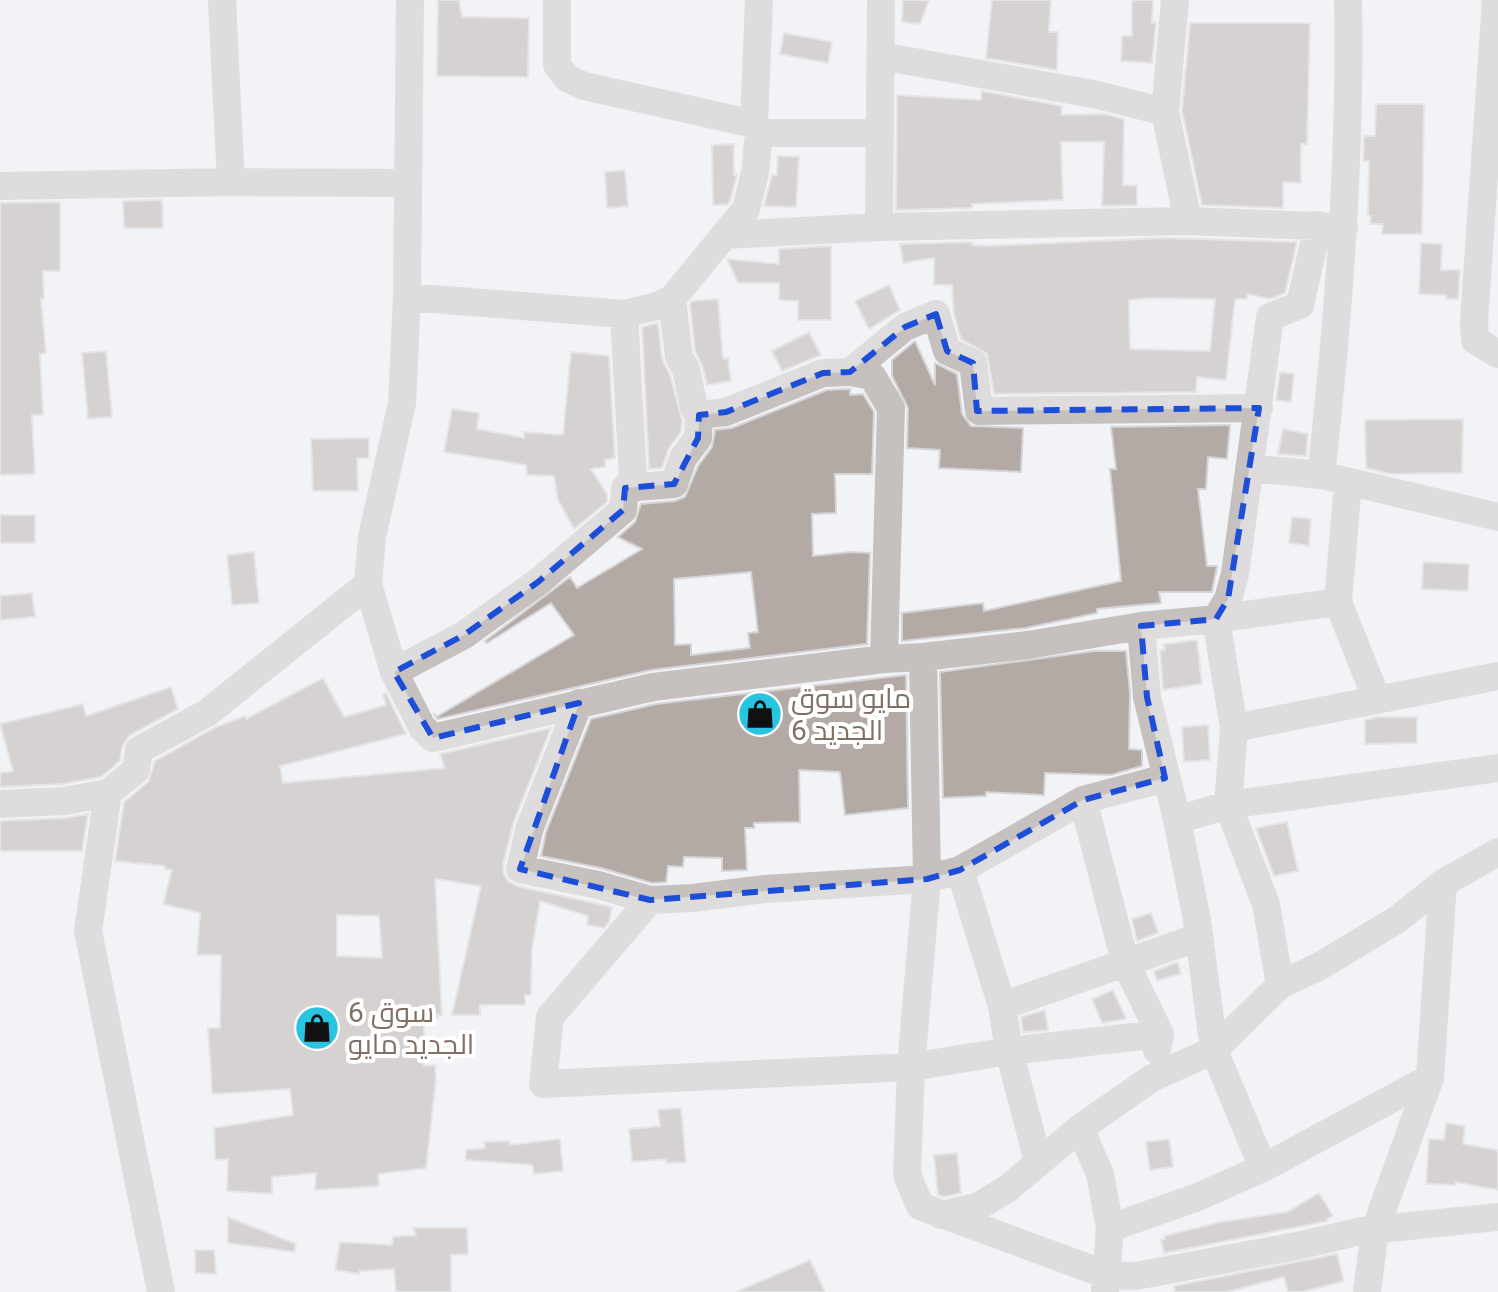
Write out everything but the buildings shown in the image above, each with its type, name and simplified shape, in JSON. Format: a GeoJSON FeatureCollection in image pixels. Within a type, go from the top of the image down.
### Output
{"type":"FeatureCollection","features":[{"type":"Feature","properties":{"kind":"street"},"geometry":{"type":"LineString","coordinates":[[222,0],[231,182]]}},
{"type":"Feature","properties":{"kind":"street"},"geometry":{"type":"LineString","coordinates":[[410,0],[407,297],[402,403],[372,537],[368,584],[394,672],[422,727],[433,738],[653,687],[1028,645],[1141,626],[1338,602]]}},
{"type":"Feature","properties":{"kind":"street"},"geometry":{"type":"LineString","coordinates":[[557,0],[557,65],[567,78],[584,86],[756,128],[880,133]]}},
{"type":"Feature","properties":{"kind":"street"},"geometry":{"type":"LineString","coordinates":[[407,297],[624,314],[672,299],[746,209],[755,173],[759,0]]}},
{"type":"Feature","properties":{"kind":"street"},"geometry":{"type":"LineString","coordinates":[[879,227],[881,0]]}},
{"type":"Feature","properties":{"kind":"street"},"geometry":{"type":"LineString","coordinates":[[1175,0],[1165,112],[1188,221]]}},
{"type":"Feature","properties":{"kind":"street"},"geometry":{"type":"LineString","coordinates":[[1321,475],[1337,336],[1331,226],[1350,69],[1348,0]]}},
{"type":"Feature","properties":{"kind":"street"},"geometry":{"type":"LineString","coordinates":[[1496,0],[1474,321],[1475,340],[1498,354]]}},
{"type":"Feature","properties":{"kind":"street"},"geometry":{"type":"LineString","coordinates":[[881,56],[1098,95],[1165,112]]}},
{"type":"Feature","properties":{"kind":"street"},"geometry":{"type":"LineString","coordinates":[[0,186],[406,183]]}},
{"type":"Feature","properties":{"kind":"street"},"geometry":{"type":"LineString","coordinates":[[724,235],[879,227],[1188,221],[1331,226]]}},
{"type":"Feature","properties":{"kind":"street"},"geometry":{"type":"LineString","coordinates":[[1280,985],[1266,904],[1228,805],[1234,728],[1216,619],[1228,599],[1235,574],[1270,317],[1300,305],[1331,226]]}},
{"type":"Feature","properties":{"kind":"street"},"geometry":{"type":"LineString","coordinates":[[625,488],[674,484],[683,458],[698,438],[699,415],[694,407],[686,369],[679,357],[672,299]]}},
{"type":"Feature","properties":{"kind":"street"},"geometry":{"type":"LineString","coordinates":[[394,672],[464,635],[538,582],[623,510],[625,488],[633,479],[624,314]]}},
{"type":"Feature","properties":{"kind":"street"},"geometry":{"type":"LineString","coordinates":[[850,372],[905,327],[936,314],[947,351],[973,363],[979,411],[1259,408]]}},
{"type":"Feature","properties":{"kind":"street"},"geometry":{"type":"LineString","coordinates":[[699,415],[726,412],[823,373],[850,372],[872,376],[891,408],[884,659]]}},
{"type":"Feature","properties":{"kind":"street"},"geometry":{"type":"LineString","coordinates":[[1249,468],[1321,475],[1498,517]]}},
{"type":"Feature","properties":{"kind":"street"},"geometry":{"type":"LineString","coordinates":[[1348,483],[1338,602],[1377,700]]}},
{"type":"Feature","properties":{"kind":"street"},"geometry":{"type":"LineString","coordinates":[[0,804],[64,801],[108,793],[136,770],[139,750],[207,713],[368,584]]}},
{"type":"Feature","properties":{"kind":"street"},"geometry":{"type":"LineString","coordinates":[[1141,626],[1147,697],[1177,820],[1199,937],[1214,1050],[1263,1168]]}},
{"type":"Feature","properties":{"kind":"street"},"geometry":{"type":"LineString","coordinates":[[923,657],[927,879],[911,1067],[907,1175],[920,1206],[1106,1283],[1361,1231],[1498,1217]]}},
{"type":"Feature","properties":{"kind":"street"},"geometry":{"type":"LineString","coordinates":[[1234,728],[1498,676]]}},
{"type":"Feature","properties":{"kind":"street"},"geometry":{"type":"LineString","coordinates":[[579,703],[530,827],[520,869],[598,885],[650,900],[927,879],[960,870],[1083,800],[1165,778]]}},
{"type":"Feature","properties":{"kind":"street"},"geometry":{"type":"LineString","coordinates":[[1177,820],[1228,805],[1498,768]]}},
{"type":"Feature","properties":{"kind":"street"},"geometry":{"type":"LineString","coordinates":[[108,793],[88,931],[161,1292]]}},
{"type":"Feature","properties":{"kind":"street"},"geometry":{"type":"LineString","coordinates":[[1083,800],[1125,962],[1160,1034],[1152,1078]]}},
{"type":"Feature","properties":{"kind":"street"},"geometry":{"type":"LineString","coordinates":[[941,1215],[977,1207],[1007,1189],[1080,1128],[1152,1078],[1214,1050],[1280,985],[1320,966],[1398,919],[1443,883],[1498,852]]}},
{"type":"Feature","properties":{"kind":"street"},"geometry":{"type":"LineString","coordinates":[[960,870],[1002,1006],[1009,1051],[1038,1161]]}},
{"type":"Feature","properties":{"kind":"street"},"geometry":{"type":"LineString","coordinates":[[1367,1292],[1375,1230],[1430,1078],[1443,883]]}},
{"type":"Feature","properties":{"kind":"street"},"geometry":{"type":"LineString","coordinates":[[650,900],[550,1017],[543,1084],[911,1067],[1009,1051],[1160,1034]]}},
{"type":"Feature","properties":{"kind":"street"},"geometry":{"type":"LineString","coordinates":[[1002,1006],[1199,937]]}},
{"type":"Feature","properties":{"kind":"street"},"geometry":{"type":"LineString","coordinates":[[1110,1228],[1198,1197],[1263,1168],[1430,1078]]}},
{"type":"Feature","properties":{"kind":"street"},"geometry":{"type":"LineString","coordinates":[[1080,1128],[1100,1174],[1110,1228],[1106,1283]]}},
{"type":"Feature","properties":{"kind":"highlighted area"},"geometry":{"type":"Polygon","coordinates":[[[936,314],[947,351],[973,363],[977,411],[1259,408],[1228,599],[1216,619],[1141,626],[1147,697],[1165,778],[1083,800],[960,870],[927,879],[650,900],[520,869],[579,703],[433,738],[394,672],[464,635],[538,582],[623,510],[625,488],[674,484],[698,438],[699,415],[726,412],[823,373],[850,372],[905,327],[936,314]]]}},
{"type":"Feature","properties":{"kind":"place","name":"مايو سوق 6 الجديد"},"geometry":{"type":"Point","coordinates":[760,714]}},
{"type":"Feature","properties":{"kind":"place","name":"سوق 6 الجديد مايو"},"geometry":{"type":"Point","coordinates":[317,1028]}}]}
